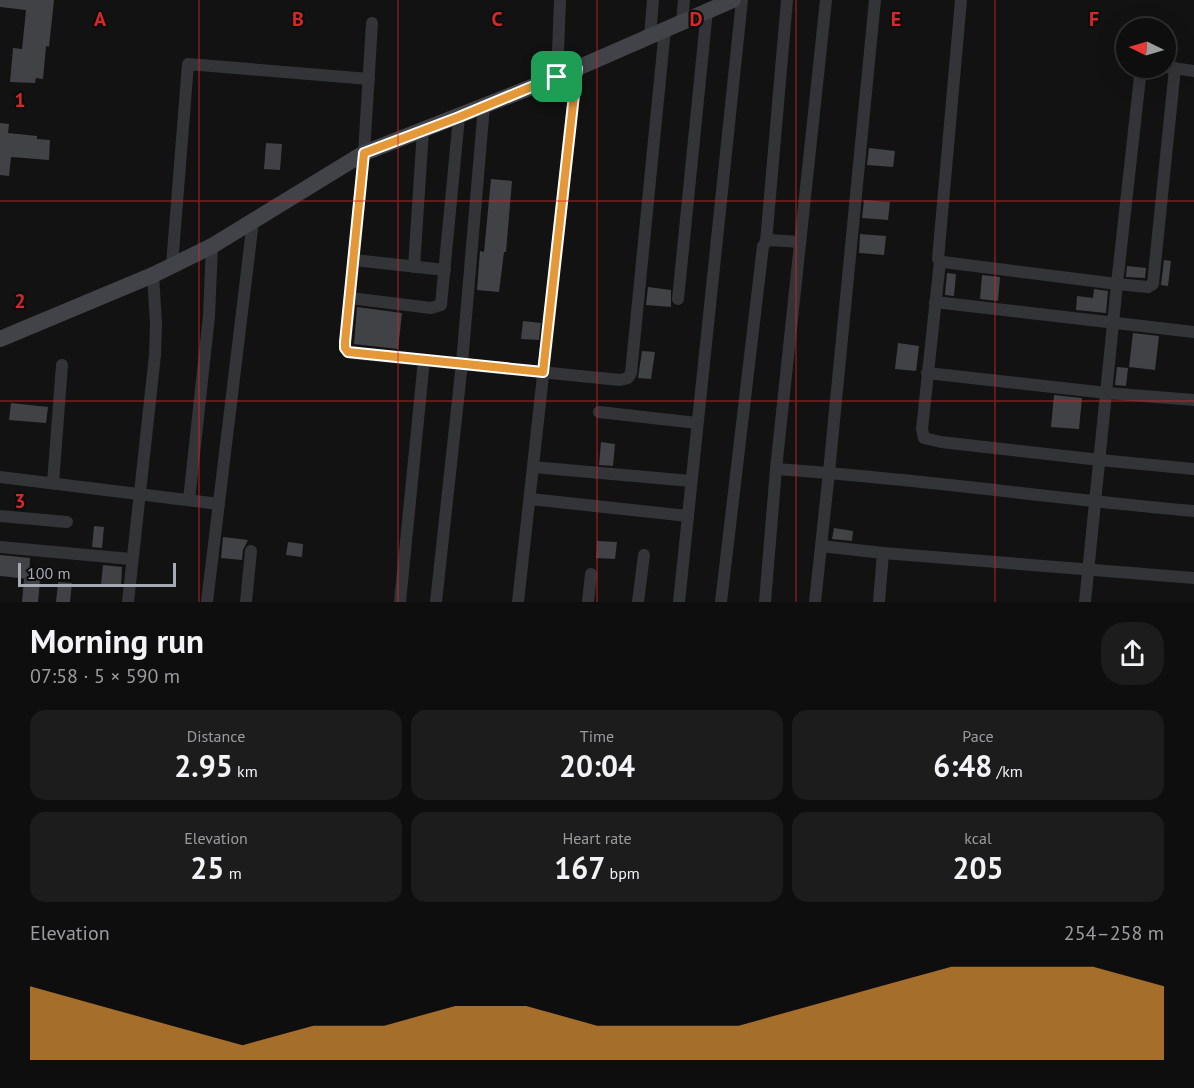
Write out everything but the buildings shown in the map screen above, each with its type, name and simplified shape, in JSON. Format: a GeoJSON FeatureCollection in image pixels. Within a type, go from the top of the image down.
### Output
{"type":"FeatureCollection","features":[{"type":"Feature","properties":{"kind":"street"},"geometry":{"type":"LineString","coordinates":[[557,77],[560,0]]}},
{"type":"Feature","properties":{"kind":"street"},"geometry":{"type":"LineString","coordinates":[[372,23],[364,153],[345,348],[348,352],[620,380],[628,378],[631,373],[658,33],[654,0]]}},
{"type":"Feature","properties":{"kind":"street"},"geometry":{"type":"LineString","coordinates":[[682,21],[684,0]]}},
{"type":"Feature","properties":{"kind":"street"},"geometry":{"type":"LineString","coordinates":[[0,339],[153,275],[212,246],[364,153],[557,77],[734,0]]}},
{"type":"Feature","properties":{"kind":"street"},"geometry":{"type":"LineString","coordinates":[[679,602],[742,0]]}},
{"type":"Feature","properties":{"kind":"street"},"geometry":{"type":"LineString","coordinates":[[721,602],[765,242],[788,0]]}},
{"type":"Feature","properties":{"kind":"street"},"geometry":{"type":"LineString","coordinates":[[765,602],[776,469],[826,0]]}},
{"type":"Feature","properties":{"kind":"street"},"geometry":{"type":"LineString","coordinates":[[814,602],[829,472],[874,0]]}},
{"type":"Feature","properties":{"kind":"street"},"geometry":{"type":"LineString","coordinates":[[961,0],[938,256],[940,261],[922,433],[928,440],[1194,469]]}},
{"type":"Feature","properties":{"kind":"street"},"geometry":{"type":"LineString","coordinates":[[678,300],[707,10]]}},
{"type":"Feature","properties":{"kind":"street"},"geometry":{"type":"LineString","coordinates":[[172,266],[188,64],[369,79]]}},
{"type":"Feature","properties":{"kind":"street"},"geometry":{"type":"LineString","coordinates":[[518,602],[577,68]]}},
{"type":"Feature","properties":{"kind":"street"},"geometry":{"type":"LineString","coordinates":[[1176,69],[1194,71]]}},
{"type":"Feature","properties":{"kind":"street"},"geometry":{"type":"LineString","coordinates":[[1085,602],[1140,78]]}},
{"type":"Feature","properties":{"kind":"street"},"geometry":{"type":"LineString","coordinates":[[940,261],[1117,284],[1148,287],[1152,284],[1169,78]]}},
{"type":"Feature","properties":{"kind":"street"},"geometry":{"type":"LineString","coordinates":[[436,602],[462,363],[484,106]]}},
{"type":"Feature","properties":{"kind":"street"},"geometry":{"type":"LineString","coordinates":[[350,298],[437,307],[442,301],[459,117]]}},
{"type":"Feature","properties":{"kind":"street"},"geometry":{"type":"LineString","coordinates":[[414,267],[423,130]]}},
{"type":"Feature","properties":{"kind":"street"},"geometry":{"type":"LineString","coordinates":[[207,602],[254,221]]}},
{"type":"Feature","properties":{"kind":"street"},"geometry":{"type":"LineString","coordinates":[[765,242],[770,240],[800,242]]}},
{"type":"Feature","properties":{"kind":"street"},"geometry":{"type":"LineString","coordinates":[[189,500],[209,316],[212,246]]}},
{"type":"Feature","properties":{"kind":"street"},"geometry":{"type":"LineString","coordinates":[[354,260],[445,270]]}},
{"type":"Feature","properties":{"kind":"street"},"geometry":{"type":"LineString","coordinates":[[128,602],[155,355],[153,275]]}},
{"type":"Feature","properties":{"kind":"street"},"geometry":{"type":"LineString","coordinates":[[935,302],[1194,332]]}},
{"type":"Feature","properties":{"kind":"street"},"geometry":{"type":"LineString","coordinates":[[400,602],[424,360]]}},
{"type":"Feature","properties":{"kind":"street"},"geometry":{"type":"LineString","coordinates":[[53,483],[62,365]]}},
{"type":"Feature","properties":{"kind":"street"},"geometry":{"type":"LineString","coordinates":[[927,373],[1194,400]]}},
{"type":"Feature","properties":{"kind":"street"},"geometry":{"type":"LineString","coordinates":[[599,412],[697,423]]}},
{"type":"Feature","properties":{"kind":"street"},"geometry":{"type":"LineString","coordinates":[[533,467],[692,481]]}},
{"type":"Feature","properties":{"kind":"street"},"geometry":{"type":"LineString","coordinates":[[776,469],[829,472],[1096,502],[1194,510]]}},
{"type":"Feature","properties":{"kind":"street"},"geometry":{"type":"LineString","coordinates":[[0,477],[219,504]]}},
{"type":"Feature","properties":{"kind":"street"},"geometry":{"type":"LineString","coordinates":[[530,499],[688,516]]}},
{"type":"Feature","properties":{"kind":"street"},"geometry":{"type":"LineString","coordinates":[[0,516],[67,522]]}},
{"type":"Feature","properties":{"kind":"street"},"geometry":{"type":"LineString","coordinates":[[821,546],[1194,578]]}},
{"type":"Feature","properties":{"kind":"street"},"geometry":{"type":"LineString","coordinates":[[0,547],[132,559]]}},
{"type":"Feature","properties":{"kind":"street"},"geometry":{"type":"LineString","coordinates":[[246,602],[251,551]]}},
{"type":"Feature","properties":{"kind":"street"},"geometry":{"type":"LineString","coordinates":[[879,602],[883,553]]}},
{"type":"Feature","properties":{"kind":"street"},"geometry":{"type":"LineString","coordinates":[[638,602],[644,555]]}},
{"type":"Feature","properties":{"kind":"street"},"geometry":{"type":"LineString","coordinates":[[588,602],[591,574]]}},
{"type":"Feature","properties":{"kind":"route"},"geometry":{"type":"LineString","coordinates":[[577,68],[543,372],[348,352],[345,342],[364,153],[557,77],[577,68]]}}]}
